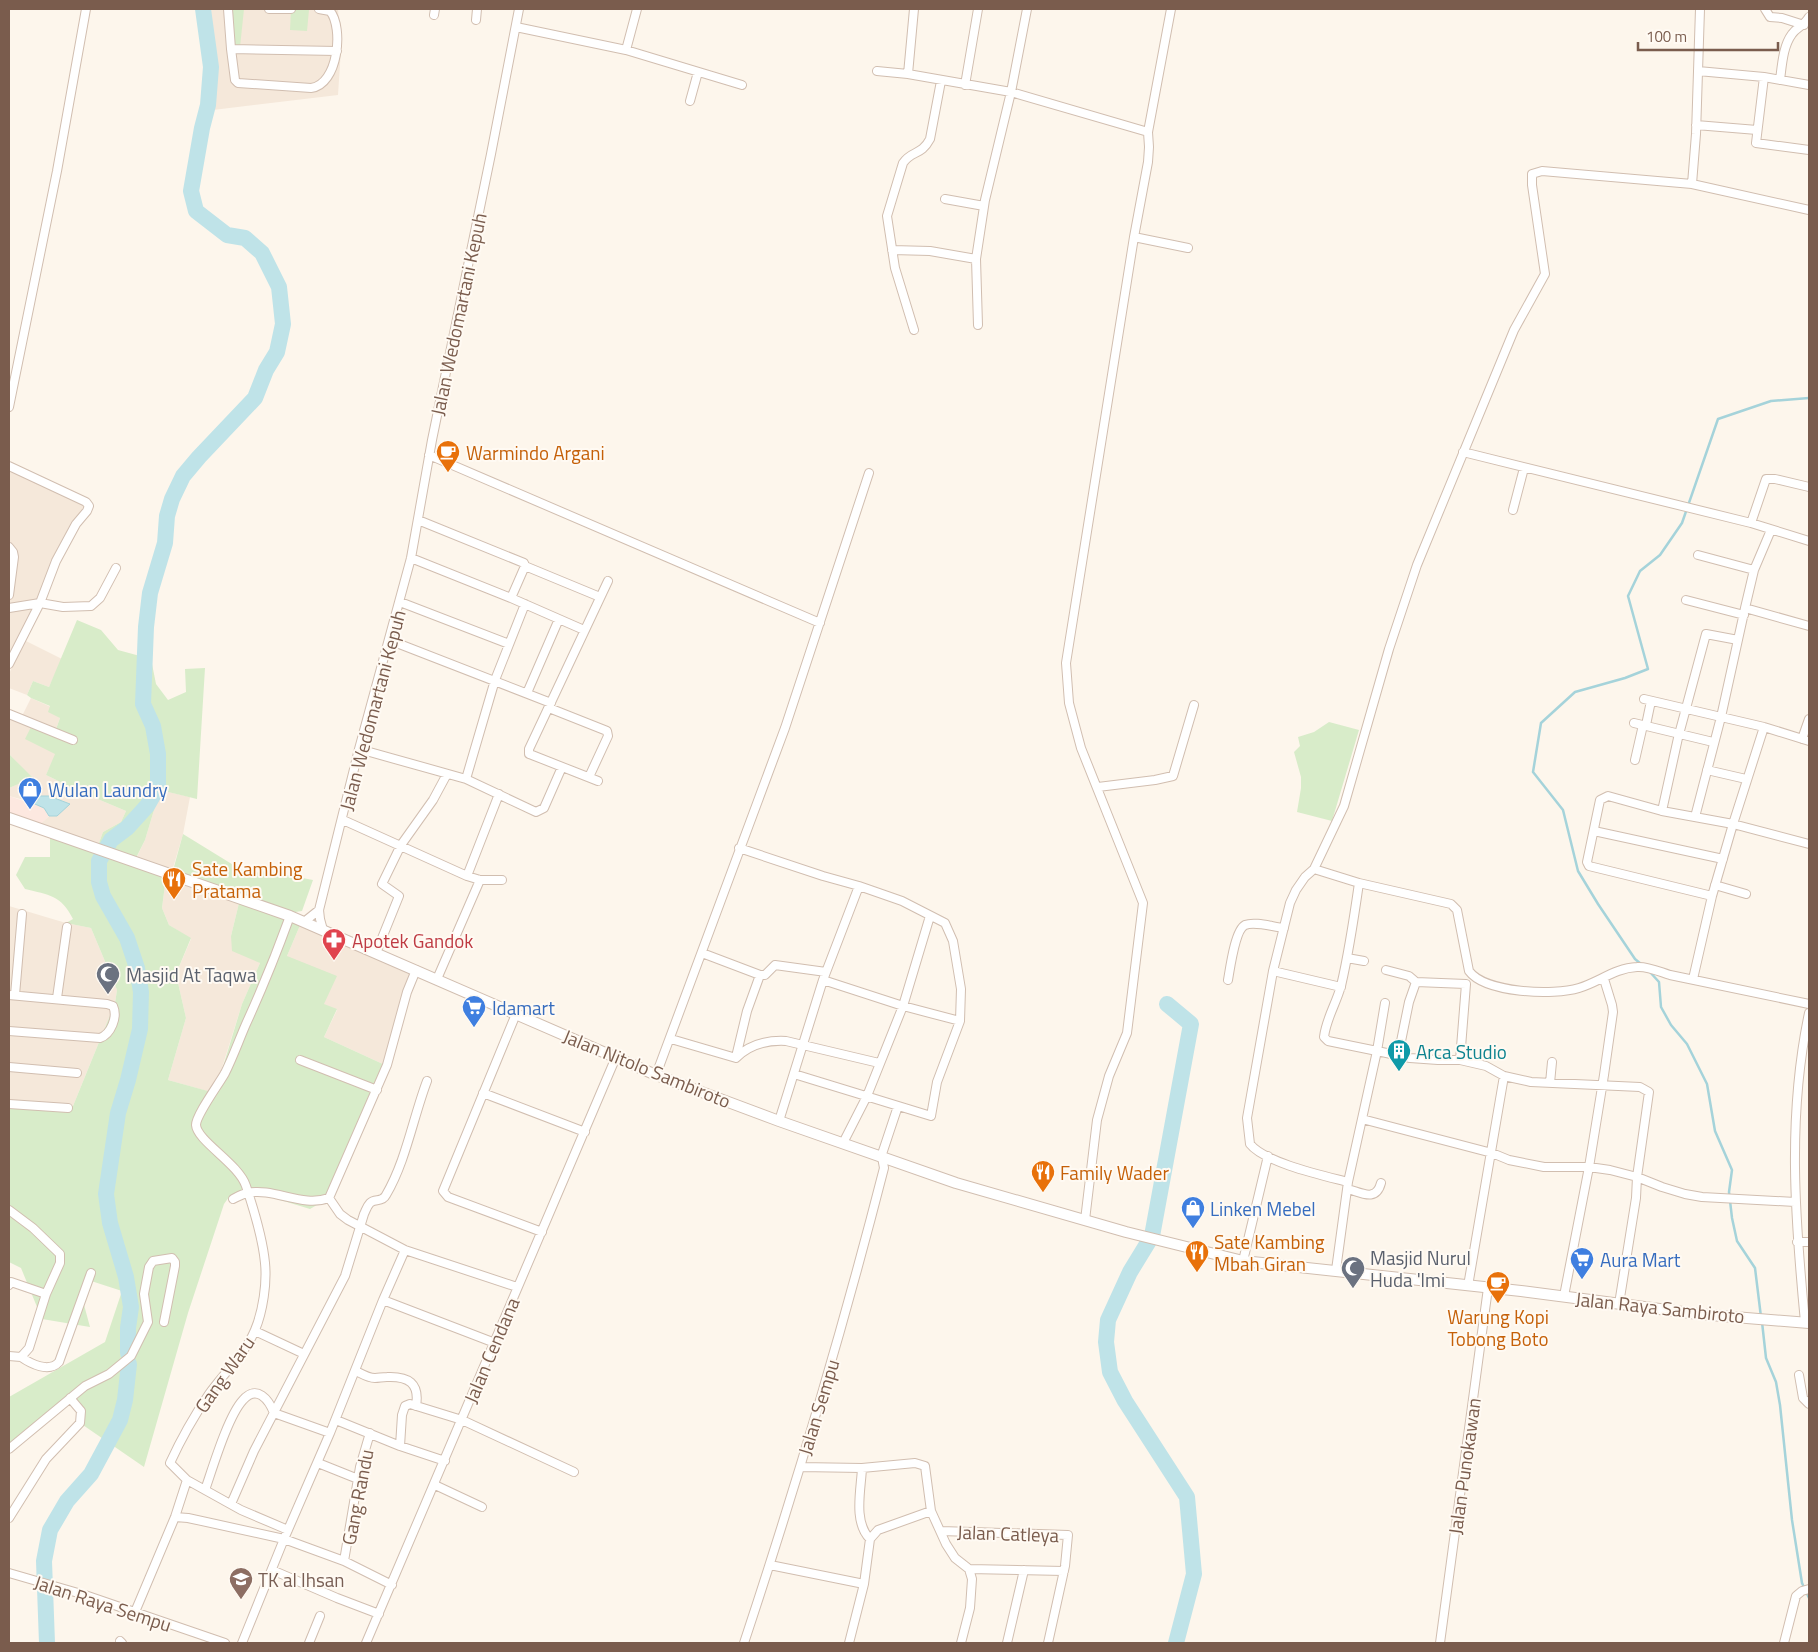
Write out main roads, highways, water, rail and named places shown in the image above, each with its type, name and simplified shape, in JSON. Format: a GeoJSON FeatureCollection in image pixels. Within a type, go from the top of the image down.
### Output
{"type":"FeatureCollection","features":[{"type":"Feature","properties":{"kind":"water"},"geometry":{"type":"Polygon","coordinates":[[[36,796],[49,796],[70,804],[57,816],[49,816],[44,808],[28,801],[36,796]]]}},
{"type":"Feature","properties":{"kind":"waterway"},"geometry":{"type":"LineString","coordinates":[[128,1353],[128,1328],[131,1307],[126,1277],[110,1223],[106,1194],[118,1113],[140,1029],[141,992],[137,968],[127,938],[103,896],[99,882],[99,861],[111,840],[127,828],[147,806],[158,787],[158,754],[153,726],[143,704],[146,627],[150,593],[165,543],[167,516],[172,499],[183,476],[255,398],[266,370],[277,352],[283,324],[279,287],[262,253],[245,238],[227,235],[196,211],[191,191],[208,105],[211,67],[203,9]]}},
{"type":"Feature","properties":{"kind":"waterway"},"geometry":{"type":"LineString","coordinates":[[1641,964],[1635,959],[1578,871],[1563,810],[1533,772],[1541,723],[1575,692],[1625,678],[1648,669],[1628,596],[1640,571],[1660,555],[1682,523],[1718,419],[1771,401],[1809,398]]}},
{"type":"Feature","properties":{"kind":"waterway"},"geometry":{"type":"LineString","coordinates":[[1649,971],[1659,982],[1661,1007],[1671,1025],[1687,1044],[1707,1084],[1715,1131],[1732,1170],[1729,1192],[1737,1241],[1755,1268],[1761,1317]]}},
{"type":"Feature","properties":{"kind":"waterway"},"geometry":{"type":"LineString","coordinates":[[1167,1004],[1191,1024],[1152,1236],[1130,1272],[1108,1320],[1106,1342],[1110,1372],[1125,1401],[1187,1497],[1194,1574],[1176,1643]]}},
{"type":"Feature","properties":{"kind":"waterway"},"geometry":{"type":"LineString","coordinates":[[1762,1322],[1766,1358],[1776,1382],[1780,1405],[1792,1520],[1802,1583],[1809,1598]]}},
{"type":"Feature","properties":{"kind":"waterway"},"geometry":{"type":"LineString","coordinates":[[47,1643],[44,1561],[50,1530],[67,1501],[91,1474],[120,1420],[125,1400],[129,1364]]}},
{"type":"Feature","properties":{"kind":"place","name":"Warmindo Argani"},"geometry":{"type":"Point","coordinates":[448,473]}},
{"type":"Feature","properties":{"kind":"place","name":"Wulan Laundry"},"geometry":{"type":"Point","coordinates":[30,810]}},
{"type":"Feature","properties":{"kind":"place","name":"Sate Kambing Pratama"},"geometry":{"type":"Point","coordinates":[174,900]}},
{"type":"Feature","properties":{"kind":"place","name":"Apotek Gandok"},"geometry":{"type":"Point","coordinates":[334,961]}},
{"type":"Feature","properties":{"kind":"place","name":"Masjid At Taqwa"},"geometry":{"type":"Point","coordinates":[108,995]}},
{"type":"Feature","properties":{"kind":"place","name":"Idamart"},"geometry":{"type":"Point","coordinates":[474,1028]}},
{"type":"Feature","properties":{"kind":"place","name":"Arca Studio"},"geometry":{"type":"Point","coordinates":[1399,1072]}},
{"type":"Feature","properties":{"kind":"place","name":"Family Wader"},"geometry":{"type":"Point","coordinates":[1043,1193]}},
{"type":"Feature","properties":{"kind":"place","name":"Linken Mebel"},"geometry":{"type":"Point","coordinates":[1193,1229]}},
{"type":"Feature","properties":{"kind":"place","name":"Sate Kambing Mbah Giran"},"geometry":{"type":"Point","coordinates":[1197,1273]}},
{"type":"Feature","properties":{"kind":"place","name":"Aura Mart"},"geometry":{"type":"Point","coordinates":[1582,1280]}},
{"type":"Feature","properties":{"kind":"place","name":"Masjid Nurul Huda 'lmi"},"geometry":{"type":"Point","coordinates":[1353,1289]}},
{"type":"Feature","properties":{"kind":"place","name":"Warung Kopi Tobong Boto"},"geometry":{"type":"Point","coordinates":[1498,1304]}},
{"type":"Feature","properties":{"kind":"place","name":"TK al Ihsan"},"geometry":{"type":"Point","coordinates":[241,1600]}}]}
